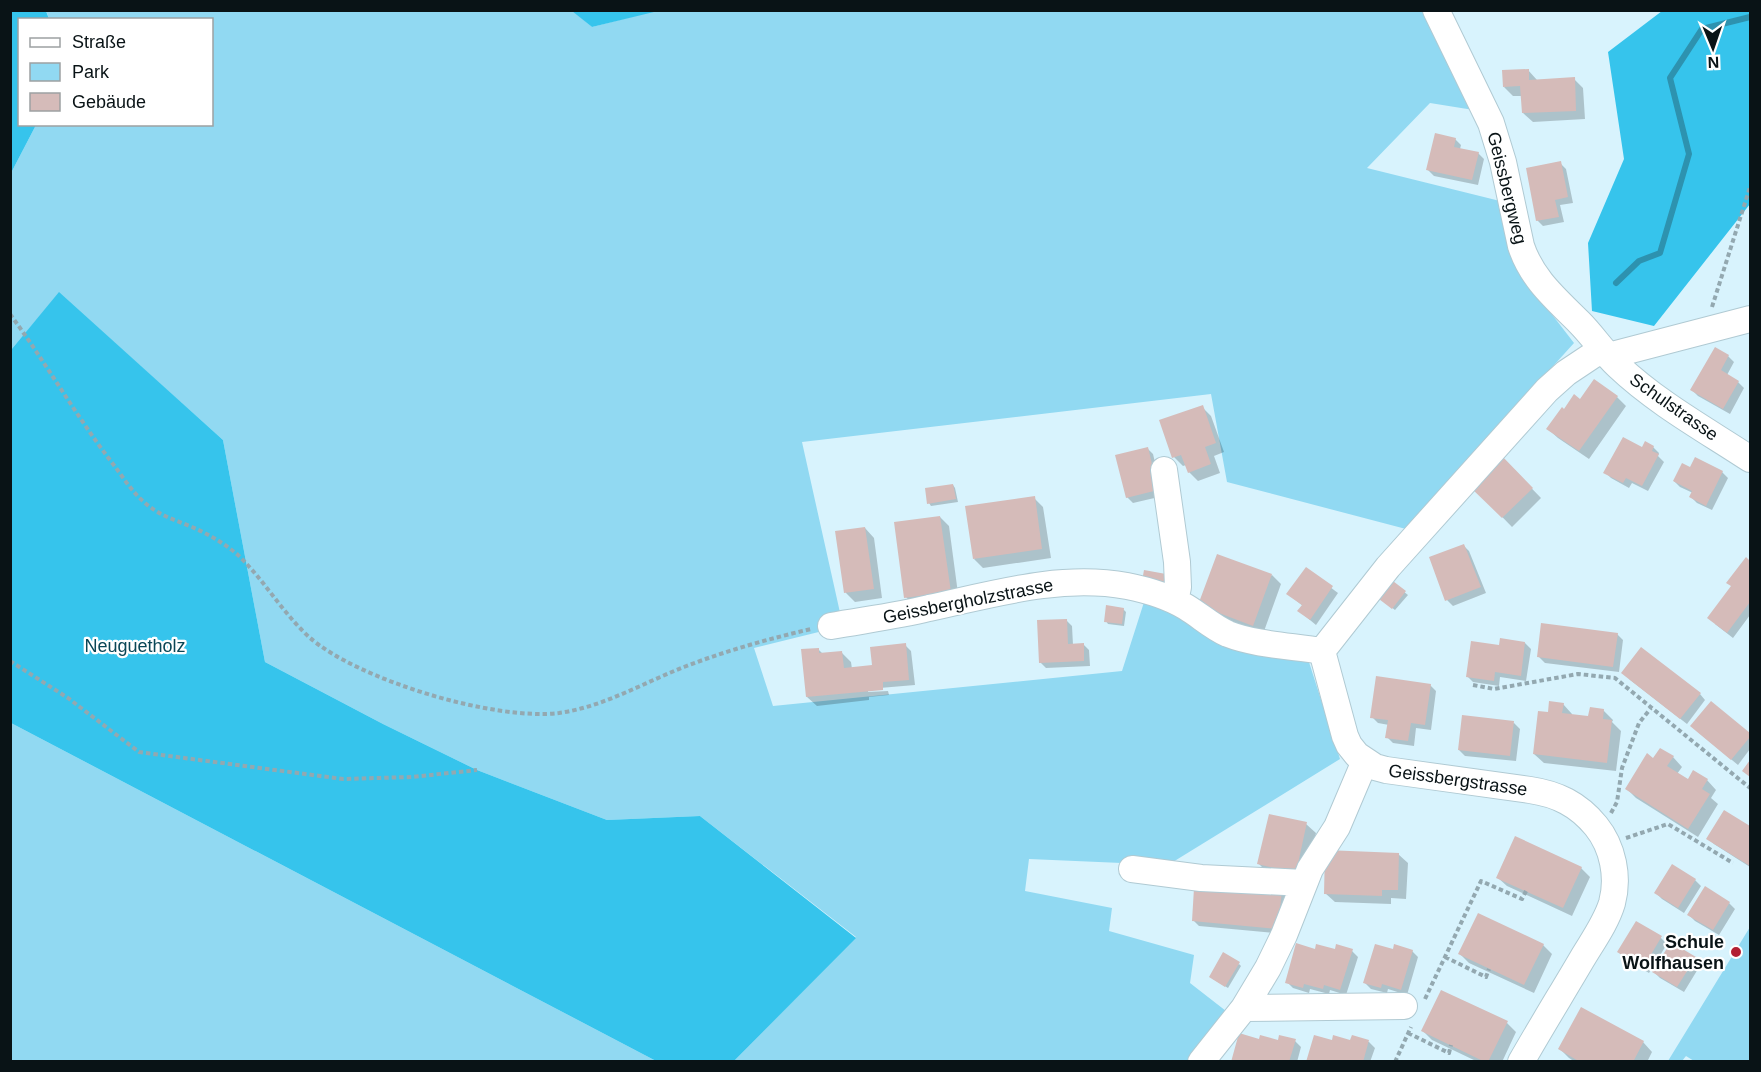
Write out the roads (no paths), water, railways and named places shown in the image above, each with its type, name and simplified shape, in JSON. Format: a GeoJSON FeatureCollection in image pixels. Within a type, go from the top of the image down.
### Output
{"type":"FeatureCollection","features":[{"type":"Feature","properties":{"kind":"street","name":"Geissbergweg"},"geometry":{"type":"LineString","coordinates":[[1436,10],[1491,123],[1503,162],[1521,246],[1529,266],[1546,290],[1605,352]]}},
{"type":"Feature","properties":{"kind":"street"},"geometry":{"type":"LineString","coordinates":[[1322,651],[1388,567],[1547,390],[1566,372],[1605,352],[1750,319]]}},
{"type":"Feature","properties":{"kind":"street","name":"Schulstrasse"},"geometry":{"type":"LineString","coordinates":[[1605,352],[1628,374],[1664,402],[1750,459]]}},
{"type":"Feature","properties":{"kind":"street"},"geometry":{"type":"LineString","coordinates":[[1164,470],[1178,570],[1175,601]]}},
{"type":"Feature","properties":{"kind":"street","name":"Geissbergholzstrasse"},"geometry":{"type":"LineString","coordinates":[[831,626],[1042,585],[1115,584],[1175,601],[1208,623],[1230,634],[1257,641],[1322,651]]}},
{"type":"Feature","properties":{"kind":"street","name":"Geissbergstrasse"},"geometry":{"type":"LineString","coordinates":[[1322,651],[1349,745],[1375,767],[1399,773],[1547,793],[1576,806],[1604,837],[1615,874],[1611,904],[1600,929],[1521,1062]]}},
{"type":"Feature","properties":{"kind":"street"},"geometry":{"type":"LineString","coordinates":[[1201,1062],[1244,1008],[1278,948],[1304,883],[1316,859],[1337,827],[1365,760]]}},
{"type":"Feature","properties":{"kind":"street"},"geometry":{"type":"LineString","coordinates":[[1132,869],[1201,878],[1304,883]]}},
{"type":"Feature","properties":{"kind":"street"},"geometry":{"type":"LineString","coordinates":[[1244,1008],[1413,1011]]}},
{"type":"Feature","properties":{"kind":"waterway"},"geometry":{"type":"LineString","coordinates":[[1616,283],[1639,261],[1660,253],[1689,154],[1670,78],[1702,29],[1750,17]]}},
{"type":"Feature","properties":{"kind":"place","name":"Schule Wolfhausen"},"geometry":{"type":"Point","coordinates":[1736,952]}},
{"type":"Feature","properties":{"kind":"park label","name":"Neuguetholz"},"geometry":{"type":"Point","coordinates":[135,646]}}]}
